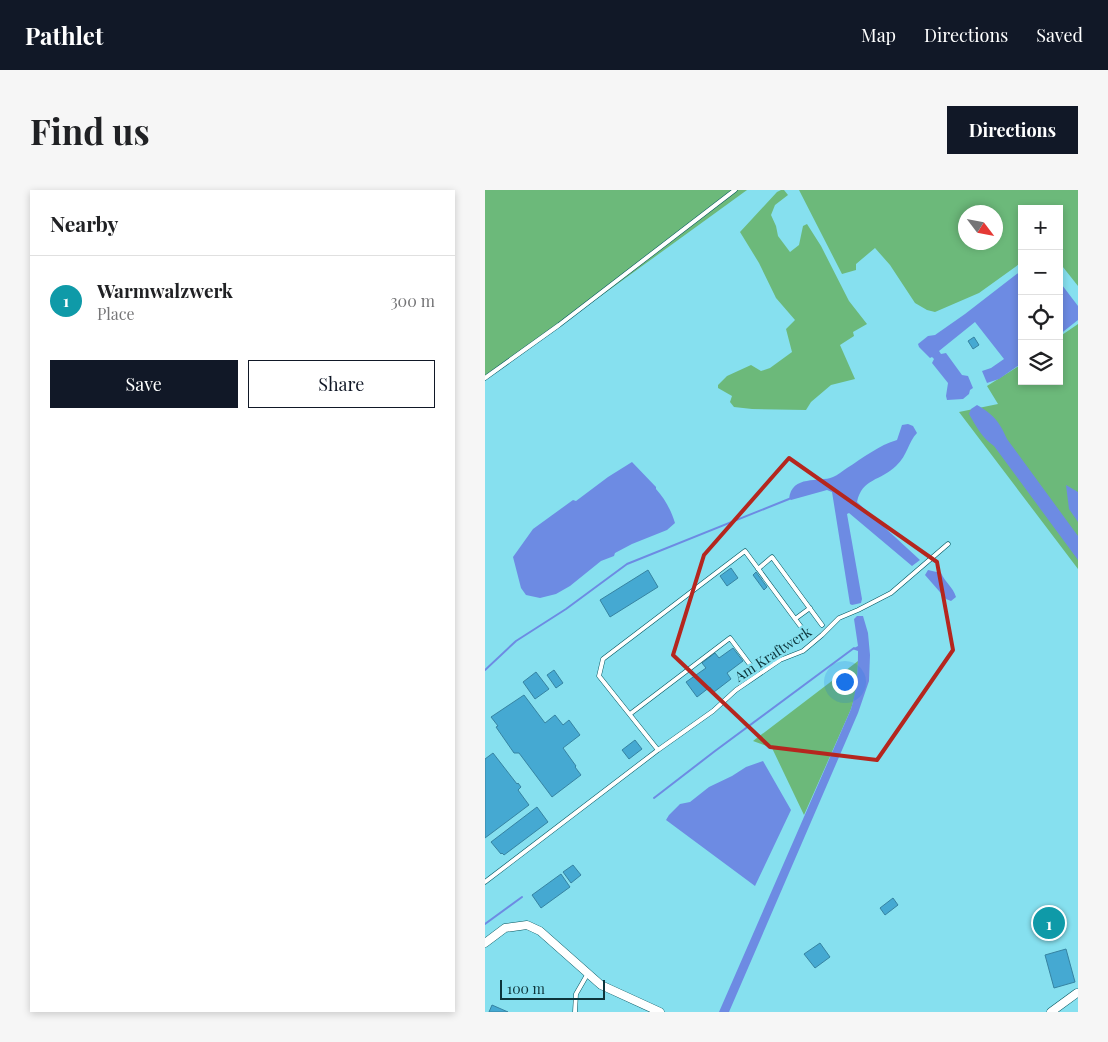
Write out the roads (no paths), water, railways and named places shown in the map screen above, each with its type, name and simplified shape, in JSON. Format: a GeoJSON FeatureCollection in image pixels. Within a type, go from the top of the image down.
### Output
{"type":"FeatureCollection","features":[{"type":"Feature","properties":{"kind":"street"},"geometry":{"type":"LineString","coordinates":[[485,943],[505,928],[527,926],[547,935],[587,975],[601,985],[661,1012]]}},
{"type":"Feature","properties":{"kind":"street"},"geometry":{"type":"LineString","coordinates":[[1051,1012],[1077,992]]}},
{"type":"Feature","properties":{"kind":"lane"},"geometry":{"type":"LineString","coordinates":[[485,378],[559,325],[735,190]]}},
{"type":"Feature","properties":{"kind":"lane","name":"Am Kraftwerk"},"geometry":{"type":"LineString","coordinates":[[485,882],[658,750],[713,711],[736,690],[780,660],[803,651],[839,618],[891,593],[949,544]]}},
{"type":"Feature","properties":{"kind":"lane"},"geometry":{"type":"LineString","coordinates":[[658,750],[599,676],[603,659],[745,552],[807,635]]}},
{"type":"Feature","properties":{"kind":"lane"},"geometry":{"type":"LineString","coordinates":[[758,568],[772,558],[822,624]]}},
{"type":"Feature","properties":{"kind":"lane"},"geometry":{"type":"LineString","coordinates":[[795,619],[810,608]]}},
{"type":"Feature","properties":{"kind":"lane"},"geometry":{"type":"LineString","coordinates":[[629,714],[730,638],[751,666]]}},
{"type":"Feature","properties":{"kind":"lane"},"geometry":{"type":"LineString","coordinates":[[575,1012],[576,994],[587,975]]}},
{"type":"Feature","properties":{"kind":"water"},"geometry":{"type":"Polygon","coordinates":[[[1018,273],[1018,366],[999,379],[987,383],[982,371],[991,368],[1004,359],[975,322],[939,351],[941,354],[946,353],[962,375],[968,376],[973,388],[963,399],[947,400],[948,383],[932,363],[934,359],[930,358],[918,344],[928,336],[935,335],[1018,273]]]}},
{"type":"Feature","properties":{"kind":"water"},"geometry":{"type":"Polygon","coordinates":[[[1063,286],[1078,306],[1078,320],[1063,332],[1063,286]]]}},
{"type":"Feature","properties":{"kind":"water"},"geometry":{"type":"Polygon","coordinates":[[[977,405],[992,415],[1007,439],[1078,536],[1078,560],[994,446],[977,427],[969,414],[971,409],[977,405]]]}},
{"type":"Feature","properties":{"kind":"water"},"geometry":{"type":"Polygon","coordinates":[[[908,424],[913,426],[917,433],[900,462],[890,471],[863,488],[857,502],[920,560],[912,566],[849,513],[847,514],[862,599],[861,603],[852,605],[850,604],[832,492],[827,490],[791,500],[789,499],[791,491],[801,483],[827,479],[837,475],[877,448],[897,440],[902,425],[908,424]]]}},
{"type":"Feature","properties":{"kind":"water"},"geometry":{"type":"Polygon","coordinates":[[[632,462],[656,487],[672,514],[675,523],[667,530],[632,544],[615,553],[614,556],[601,561],[570,586],[556,594],[540,598],[526,595],[521,588],[513,557],[533,529],[573,500],[576,501],[632,462]]]}},
{"type":"Feature","properties":{"kind":"water"},"geometry":{"type":"Polygon","coordinates":[[[1066,485],[1078,492],[1078,522],[1069,509],[1066,485]]]}},
{"type":"Feature","properties":{"kind":"water"},"geometry":{"type":"Polygon","coordinates":[[[928,570],[941,573],[956,597],[951,601],[946,599],[925,575],[928,570]]]}},
{"type":"Feature","properties":{"kind":"water"},"geometry":{"type":"Polygon","coordinates":[[[857,616],[863,616],[868,633],[870,655],[869,681],[858,713],[729,1012],[719,1012],[851,709],[857,673],[858,651],[852,649],[858,646],[854,619],[857,616]]]}},
{"type":"Feature","properties":{"kind":"water"},"geometry":{"type":"Polygon","coordinates":[[[763,761],[791,810],[755,886],[666,820],[680,804],[690,802],[709,787],[746,767],[763,761]]]}},
{"type":"Feature","properties":{"kind":"waterway"},"geometry":{"type":"LineString","coordinates":[[485,670],[516,641],[566,609],[627,564],[789,499]]}},
{"type":"Feature","properties":{"kind":"waterway"},"geometry":{"type":"LineString","coordinates":[[654,798],[854,648]]}},
{"type":"Feature","properties":{"kind":"waterway"},"geometry":{"type":"LineString","coordinates":[[485,924],[522,897]]}},
{"type":"Feature","properties":{"kind":"place","name":"Warmwalzwerk"},"geometry":{"type":"Point","coordinates":[1049,923]}}]}
